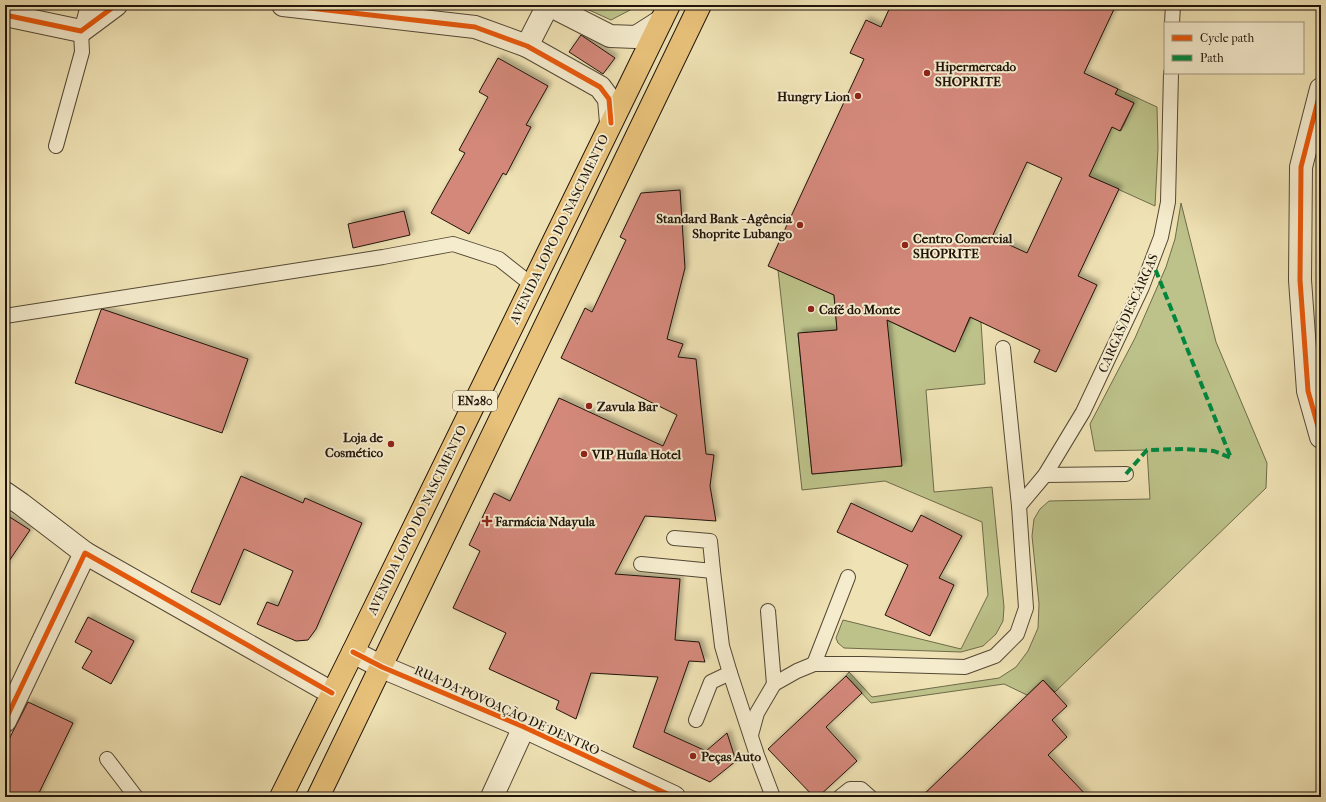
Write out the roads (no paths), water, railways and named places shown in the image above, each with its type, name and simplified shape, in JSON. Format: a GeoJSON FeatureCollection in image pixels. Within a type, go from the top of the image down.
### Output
{"type":"FeatureCollection","features":[{"type":"Feature","properties":{"kind":"main road","name":"EN280"},"geometry":{"type":"LineString","coordinates":[[318,797],[700,5]]}},
{"type":"Feature","properties":{"kind":"main road","name":"AVENIDA LOPO DO NASCIMENTO"},"geometry":{"type":"LineString","coordinates":[[281,797],[665,13]]}},
{"type":"Feature","properties":{"kind":"street"},"geometry":{"type":"LineString","coordinates":[[5,15],[81,31],[116,5]]}},
{"type":"Feature","properties":{"kind":"street"},"geometry":{"type":"LineString","coordinates":[[283,5],[475,26],[527,46],[600,87],[610,99],[611,123]]}},
{"type":"Feature","properties":{"kind":"street"},"geometry":{"type":"LineString","coordinates":[[527,46],[548,5],[610,36],[636,37],[665,13]]}},
{"type":"Feature","properties":{"kind":"street"},"geometry":{"type":"LineString","coordinates":[[1321,89],[1300,167],[1300,280],[1308,391],[1321,437]]}},
{"type":"Feature","properties":{"kind":"street"},"geometry":{"type":"LineString","coordinates":[[5,493],[86,553],[332,693]]}},
{"type":"Feature","properties":{"kind":"street"},"geometry":{"type":"LineString","coordinates":[[5,721],[86,553]]}},
{"type":"Feature","properties":{"kind":"street","name":"RUA DA POVOAÇÃO DE DENTRO"},"geometry":{"type":"LineString","coordinates":[[353,652],[382,667],[524,727],[674,797]]}},
{"type":"Feature","properties":{"kind":"street"},"geometry":{"type":"LineString","coordinates":[[492,797],[524,727]]}},
{"type":"Feature","properties":{"kind":"lane"},"geometry":{"type":"LineString","coordinates":[[56,146],[82,52],[81,31],[88,5]]}},
{"type":"Feature","properties":{"kind":"lane"},"geometry":{"type":"LineString","coordinates":[[1172,22],[1173,5]]}},
{"type":"Feature","properties":{"kind":"lane","name":"CARGAS/DESCARGAS"},"geometry":{"type":"LineString","coordinates":[[1019,506],[1045,475],[1083,412],[1142,287],[1161,237],[1168,202],[1170,74]]}},
{"type":"Feature","properties":{"kind":"lane"},"geometry":{"type":"LineString","coordinates":[[5,316],[384,257],[453,244],[499,259],[532,285]]}},
{"type":"Feature","properties":{"kind":"lane"},"geometry":{"type":"LineString","coordinates":[[751,735],[757,712],[774,684],[797,671],[814,664],[965,666],[995,656],[1017,634],[1026,608],[1019,506],[1003,348]]}},
{"type":"Feature","properties":{"kind":"lane"},"geometry":{"type":"LineString","coordinates":[[1045,475],[1126,474]]}},
{"type":"Feature","properties":{"kind":"lane"},"geometry":{"type":"LineString","coordinates":[[674,538],[710,541],[722,646],[757,755],[773,797]]}},
{"type":"Feature","properties":{"kind":"lane"},"geometry":{"type":"LineString","coordinates":[[641,564],[713,571]]}},
{"type":"Feature","properties":{"kind":"lane"},"geometry":{"type":"LineString","coordinates":[[814,664],[848,577]]}},
{"type":"Feature","properties":{"kind":"lane"},"geometry":{"type":"LineString","coordinates":[[768,611],[774,684]]}},
{"type":"Feature","properties":{"kind":"lane"},"geometry":{"type":"LineString","coordinates":[[696,720],[711,682],[730,673]]}},
{"type":"Feature","properties":{"kind":"lane"},"geometry":{"type":"LineString","coordinates":[[107,759],[136,797]]}},
{"type":"Feature","properties":{"kind":"lane"},"geometry":{"type":"LineString","coordinates":[[840,797],[850,789],[861,789],[870,797]]}},
{"type":"Feature","properties":{"kind":"place","name":"Hipermercado SHOPRITE"},"geometry":{"type":"Point","coordinates":[927,73]}},
{"type":"Feature","properties":{"kind":"place","name":"Hungry Lion"},"geometry":{"type":"Point","coordinates":[858,96]}},
{"type":"Feature","properties":{"kind":"place","name":"Standard Bank - Agência Shoprite Lubango"},"geometry":{"type":"Point","coordinates":[800,225]}},
{"type":"Feature","properties":{"kind":"place","name":"Centro Comercial SHOPRITE"},"geometry":{"type":"Point","coordinates":[905,245]}},
{"type":"Feature","properties":{"kind":"place","name":"Café do Monte"},"geometry":{"type":"Point","coordinates":[811,309]}},
{"type":"Feature","properties":{"kind":"place","name":"Zavula Bar"},"geometry":{"type":"Point","coordinates":[589,406]}},
{"type":"Feature","properties":{"kind":"place","name":"Loja de Cosmético"},"geometry":{"type":"Point","coordinates":[391,444]}},
{"type":"Feature","properties":{"kind":"place","name":"VIP Huíla Hotel"},"geometry":{"type":"Point","coordinates":[584,454]}},
{"type":"Feature","properties":{"kind":"place","name":"Farmácia Ndayula"},"geometry":{"type":"Point","coordinates":[487,521]}},
{"type":"Feature","properties":{"kind":"place","name":"Peças Auto"},"geometry":{"type":"Point","coordinates":[693,756]}}]}
